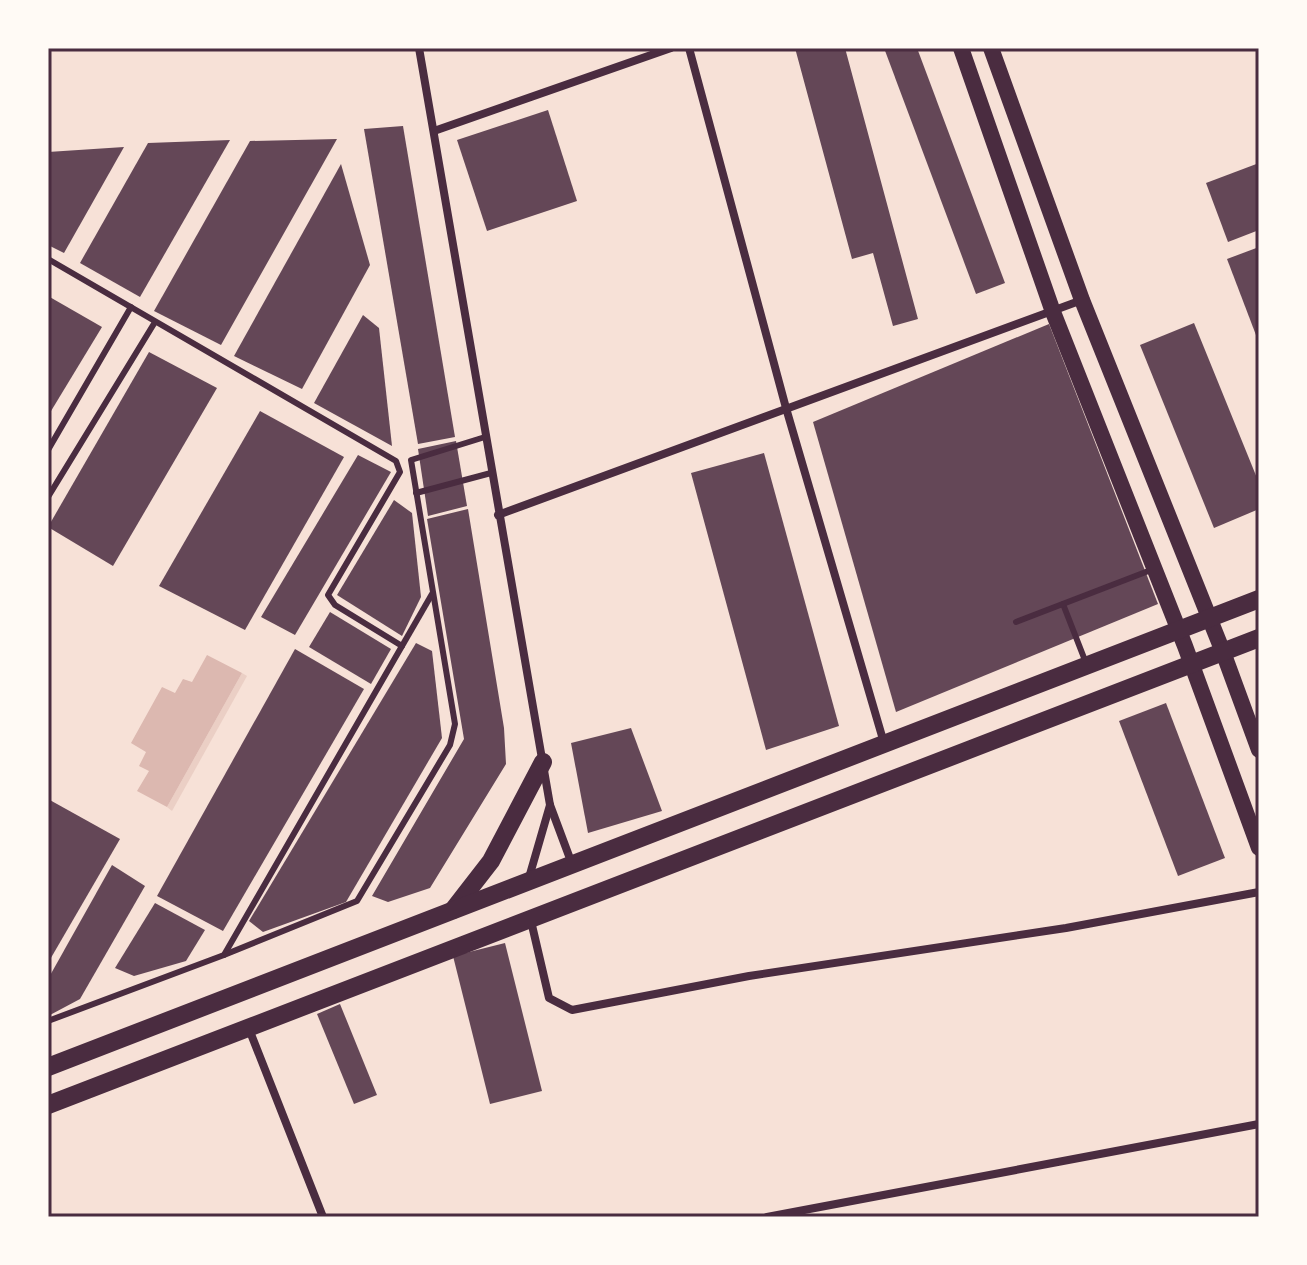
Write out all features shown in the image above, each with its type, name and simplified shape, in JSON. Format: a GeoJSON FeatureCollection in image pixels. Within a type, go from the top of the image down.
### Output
{"type":"FeatureCollection","features":[{"type":"Feature","properties":{"kind":"main road"},"geometry":{"type":"LineString","coordinates":[[961,48],[1053,312],[1179,630],[1259,848]]}},
{"type":"Feature","properties":{"kind":"main road"},"geometry":{"type":"LineString","coordinates":[[991,48],[1082,300],[1210,618],[1259,750]]}},
{"type":"Feature","properties":{"kind":"main road"},"geometry":{"type":"LineString","coordinates":[[48,1067],[1259,599]]}},
{"type":"Feature","properties":{"kind":"main road"},"geometry":{"type":"LineString","coordinates":[[48,1105],[1259,638]]}},
{"type":"Feature","properties":{"kind":"main road"},"geometry":{"type":"LineString","coordinates":[[453,911],[491,861],[543,762]]}},
{"type":"Feature","properties":{"kind":"street"},"geometry":{"type":"LineString","coordinates":[[419,48],[550,805],[572,865]]}},
{"type":"Feature","properties":{"kind":"street"},"geometry":{"type":"LineString","coordinates":[[434,131],[671,48]]}},
{"type":"Feature","properties":{"kind":"street"},"geometry":{"type":"LineString","coordinates":[[689,48],[786,408],[884,744]]}},
{"type":"Feature","properties":{"kind":"street"},"geometry":{"type":"LineString","coordinates":[[498,515],[1082,300]]}},
{"type":"Feature","properties":{"kind":"street"},"geometry":{"type":"LineString","coordinates":[[528,882],[550,805]]}},
{"type":"Feature","properties":{"kind":"street"},"geometry":{"type":"LineString","coordinates":[[530,918],[547,993],[557,1005],[572,1010],[749,976],[1066,928],[1259,892]]}},
{"type":"Feature","properties":{"kind":"street"},"geometry":{"type":"LineString","coordinates":[[249,1029],[323,1217]]}},
{"type":"Feature","properties":{"kind":"street"},"geometry":{"type":"LineString","coordinates":[[767,1217],[1259,1124]]}},
{"type":"Feature","properties":{"kind":"lane"},"geometry":{"type":"LineString","coordinates":[[48,259],[393,459],[400,472],[414,476]]}},
{"type":"Feature","properties":{"kind":"lane"},"geometry":{"type":"LineString","coordinates":[[48,450],[131,307]]}},
{"type":"Feature","properties":{"kind":"lane"},"geometry":{"type":"LineString","coordinates":[[48,497],[155,322]]}},
{"type":"Feature","properties":{"kind":"lane"},"geometry":{"type":"LineString","coordinates":[[48,1021],[336,913],[357,901],[454,735],[455,724],[411,460],[485,437]]}},
{"type":"Feature","properties":{"kind":"lane"},"geometry":{"type":"LineString","coordinates":[[400,472],[328,595],[335,605],[402,646]]}},
{"type":"Feature","properties":{"kind":"lane"},"geometry":{"type":"LineString","coordinates":[[416,493],[491,473]]}},
{"type":"Feature","properties":{"kind":"lane"},"geometry":{"type":"LineString","coordinates":[[1016,622],[1155,569]]}},
{"type":"Feature","properties":{"kind":"lane"},"geometry":{"type":"LineString","coordinates":[[224,955],[432,594]]}},
{"type":"Feature","properties":{"kind":"lane"},"geometry":{"type":"LineString","coordinates":[[1063,604],[1087,666]]}},
{"type":"Feature","properties":{"kind":"shaded area"},"geometry":{"type":"Polygon","coordinates":[[[207,655],[242,673],[167,807],[137,791],[149,771],[139,766],[146,752],[131,743],[162,687],[175,693],[183,679],[192,682],[207,655]]]}},
{"type":"Feature","properties":{"kind":"shaded area"},"geometry":{"type":"Polygon","coordinates":[[[242,673],[247,676],[172,811],[167,807],[242,673]]]}},
{"type":"Feature","properties":{"kind":"building"},"geometry":{"type":"Polygon","coordinates":[[[795,48],[845,48],[918,319],[893,326],[873,253],[852,259],[795,48]]]}},
{"type":"Feature","properties":{"kind":"building"},"geometry":{"type":"Polygon","coordinates":[[[884,48],[917,48],[1005,283],[976,294],[884,48]]]}},
{"type":"Feature","properties":{"kind":"building"},"geometry":{"type":"Polygon","coordinates":[[[548,110],[577,201],[487,231],[457,140],[548,110]]]}},
{"type":"Feature","properties":{"kind":"building"},"geometry":{"type":"Polygon","coordinates":[[[403,126],[455,437],[418,444],[364,129],[403,126]]]}},
{"type":"Feature","properties":{"kind":"building"},"geometry":{"type":"Polygon","coordinates":[[[337,139],[221,345],[154,311],[250,141],[337,139]]]}},
{"type":"Feature","properties":{"kind":"building"},"geometry":{"type":"Polygon","coordinates":[[[230,140],[140,297],[80,263],[148,143],[230,140]]]}},
{"type":"Feature","properties":{"kind":"building"},"geometry":{"type":"Polygon","coordinates":[[[124,147],[64,253],[48,245],[48,152],[124,147]]]}},
{"type":"Feature","properties":{"kind":"building"},"geometry":{"type":"Polygon","coordinates":[[[1259,163],[1259,230],[1228,242],[1206,183],[1259,163]]]}},
{"type":"Feature","properties":{"kind":"building"},"geometry":{"type":"Polygon","coordinates":[[[341,164],[370,265],[302,389],[234,356],[341,164]]]}},
{"type":"Feature","properties":{"kind":"building"},"geometry":{"type":"Polygon","coordinates":[[[1259,247],[1259,343],[1227,259],[1259,247]]]}},
{"type":"Feature","properties":{"kind":"building"},"geometry":{"type":"Polygon","coordinates":[[[48,296],[102,327],[48,416],[48,296]]]}},
{"type":"Feature","properties":{"kind":"building"},"geometry":{"type":"Polygon","coordinates":[[[363,315],[379,328],[392,446],[314,403],[363,315]]]}},
{"type":"Feature","properties":{"kind":"building"},"geometry":{"type":"Polygon","coordinates":[[[1194,323],[1259,483],[1259,509],[1214,528],[1140,345],[1194,323]]]}},
{"type":"Feature","properties":{"kind":"building"},"geometry":{"type":"Polygon","coordinates":[[[1049,324],[1158,604],[896,712],[813,422],[1049,324]]]}},
{"type":"Feature","properties":{"kind":"building"},"geometry":{"type":"Polygon","coordinates":[[[149,352],[217,388],[113,566],[48,527],[149,352]]]}},
{"type":"Feature","properties":{"kind":"building"},"geometry":{"type":"Polygon","coordinates":[[[260,411],[344,457],[245,630],[159,586],[260,411]]]}},
{"type":"Feature","properties":{"kind":"building"},"geometry":{"type":"Polygon","coordinates":[[[456,441],[467,506],[428,516],[418,449],[456,441]]]}},
{"type":"Feature","properties":{"kind":"building"},"geometry":{"type":"Polygon","coordinates":[[[764,453],[839,726],[766,750],[691,473],[764,453]]]}},
{"type":"Feature","properties":{"kind":"building"},"geometry":{"type":"Polygon","coordinates":[[[358,455],[391,472],[295,635],[261,617],[358,455]]]}},
{"type":"Feature","properties":{"kind":"building"},"geometry":{"type":"Polygon","coordinates":[[[394,500],[412,513],[421,597],[402,636],[337,595],[394,500]]]}},
{"type":"Feature","properties":{"kind":"building"},"geometry":{"type":"Polygon","coordinates":[[[468,509],[504,728],[506,764],[430,888],[388,902],[372,896],[464,739],[427,519],[468,509]]]}},
{"type":"Feature","properties":{"kind":"building"},"geometry":{"type":"Polygon","coordinates":[[[330,612],[391,649],[371,684],[309,647],[330,612]]]}},
{"type":"Feature","properties":{"kind":"building"},"geometry":{"type":"Polygon","coordinates":[[[416,643],[432,651],[442,738],[346,902],[263,932],[249,921],[416,643]]]}},
{"type":"Feature","properties":{"kind":"building"},"geometry":{"type":"Polygon","coordinates":[[[295,649],[364,689],[223,931],[157,896],[295,649]]]}},
{"type":"Feature","properties":{"kind":"building"},"geometry":{"type":"Polygon","coordinates":[[[1166,703],[1225,858],[1178,876],[1119,721],[1166,703]]]}},
{"type":"Feature","properties":{"kind":"building"},"geometry":{"type":"Polygon","coordinates":[[[631,728],[662,811],[588,833],[571,743],[631,728]]]}},
{"type":"Feature","properties":{"kind":"building"},"geometry":{"type":"Polygon","coordinates":[[[48,799],[120,839],[48,963],[48,799]]]}},
{"type":"Feature","properties":{"kind":"building"},"geometry":{"type":"Polygon","coordinates":[[[112,865],[145,886],[80,999],[50,1015],[48,979],[112,865]]]}},
{"type":"Feature","properties":{"kind":"building"},"geometry":{"type":"Polygon","coordinates":[[[155,903],[205,930],[186,961],[134,976],[115,968],[155,903]]]}},
{"type":"Feature","properties":{"kind":"building"},"geometry":{"type":"Polygon","coordinates":[[[505,943],[542,1091],[490,1104],[453,956],[505,943]]]}},
{"type":"Feature","properties":{"kind":"building"},"geometry":{"type":"Polygon","coordinates":[[[340,1004],[377,1095],[354,1104],[317,1014],[340,1004]]]}}]}
